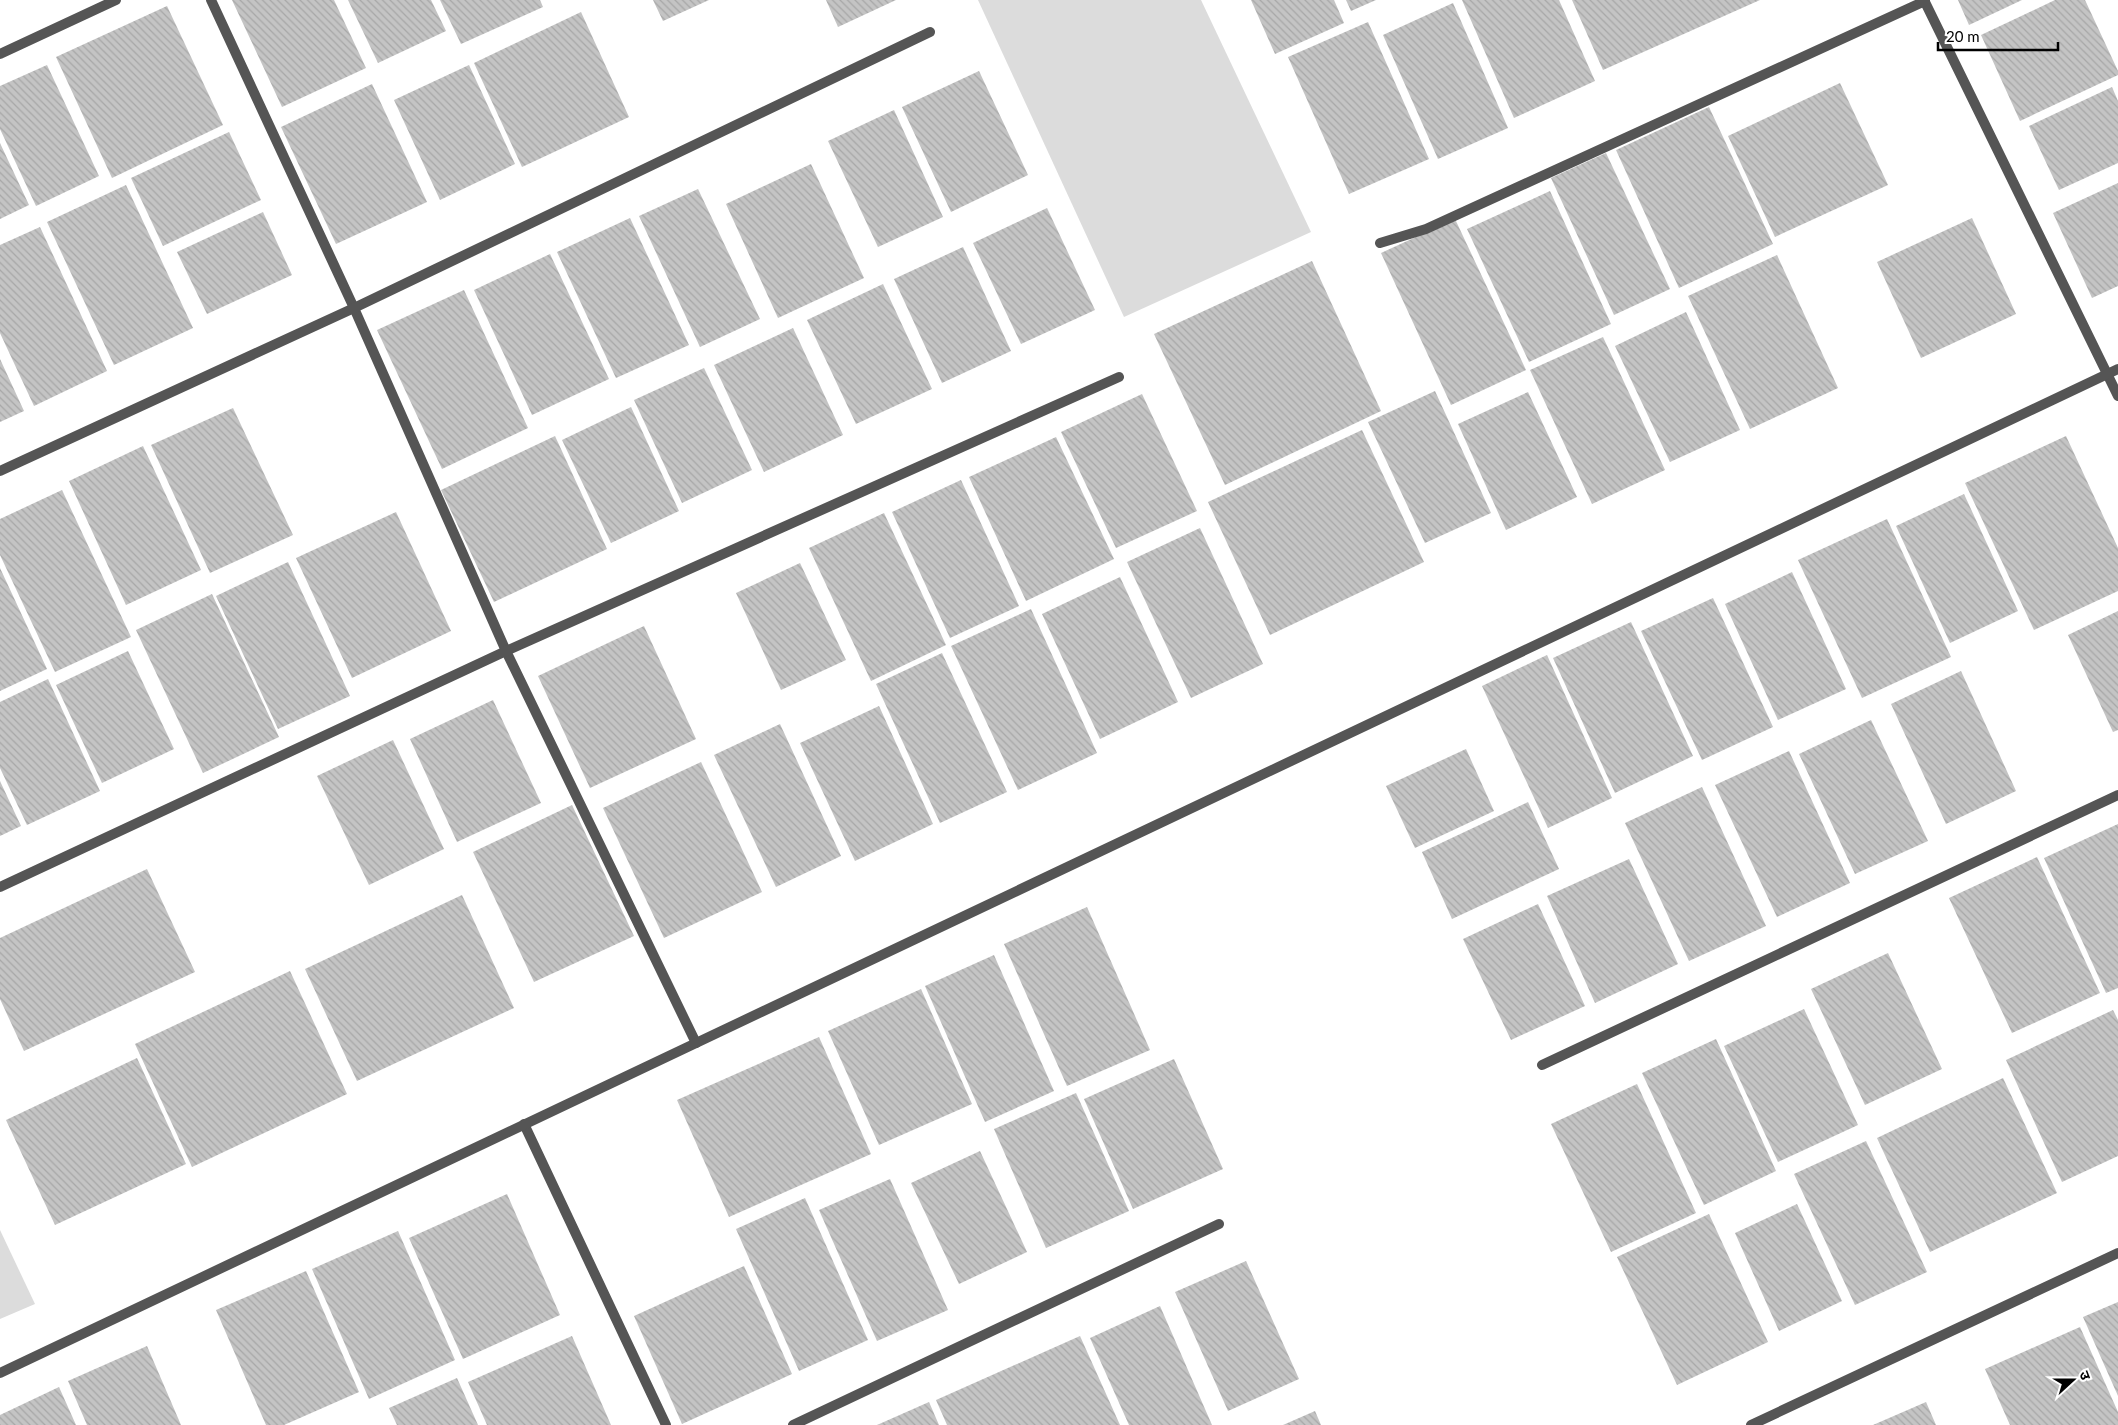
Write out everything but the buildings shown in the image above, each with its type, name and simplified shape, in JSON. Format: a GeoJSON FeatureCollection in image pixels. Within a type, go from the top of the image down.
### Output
{"type":"FeatureCollection","features":[{"type":"Feature","properties":{"kind":"street"},"geometry":{"type":"LineString","coordinates":[[0,54],[116,0]]}},
{"type":"Feature","properties":{"kind":"street"},"geometry":{"type":"LineString","coordinates":[[211,0],[354,308],[506,651],[696,1043]]}},
{"type":"Feature","properties":{"kind":"street"},"geometry":{"type":"LineString","coordinates":[[1380,243],[1426,229],[1924,0],[2118,396]]}},
{"type":"Feature","properties":{"kind":"street"},"geometry":{"type":"LineString","coordinates":[[0,471],[354,308],[930,32]]}},
{"type":"Feature","properties":{"kind":"street"},"geometry":{"type":"LineString","coordinates":[[0,1373],[2118,369]]}},
{"type":"Feature","properties":{"kind":"street"},"geometry":{"type":"LineString","coordinates":[[0,887],[506,651],[1119,377]]}},
{"type":"Feature","properties":{"kind":"street"},"geometry":{"type":"LineString","coordinates":[[1542,1065],[2118,795]]}},
{"type":"Feature","properties":{"kind":"street"},"geometry":{"type":"LineString","coordinates":[[524,1124],[666,1425]]}},
{"type":"Feature","properties":{"kind":"street"},"geometry":{"type":"LineString","coordinates":[[793,1425],[1220,1224]]}},
{"type":"Feature","properties":{"kind":"street"},"geometry":{"type":"LineString","coordinates":[[1751,1425],[2118,1253]]}},
{"type":"Feature","properties":{"kind":"shaded area"},"geometry":{"type":"Polygon","coordinates":[[[978,0],[1201,0],[1311,232],[1124,317],[978,0]]]}},
{"type":"Feature","properties":{"kind":"shaded area"},"geometry":{"type":"Polygon","coordinates":[[[0,1230],[35,1304],[0,1319],[0,1230]]]}}]}
